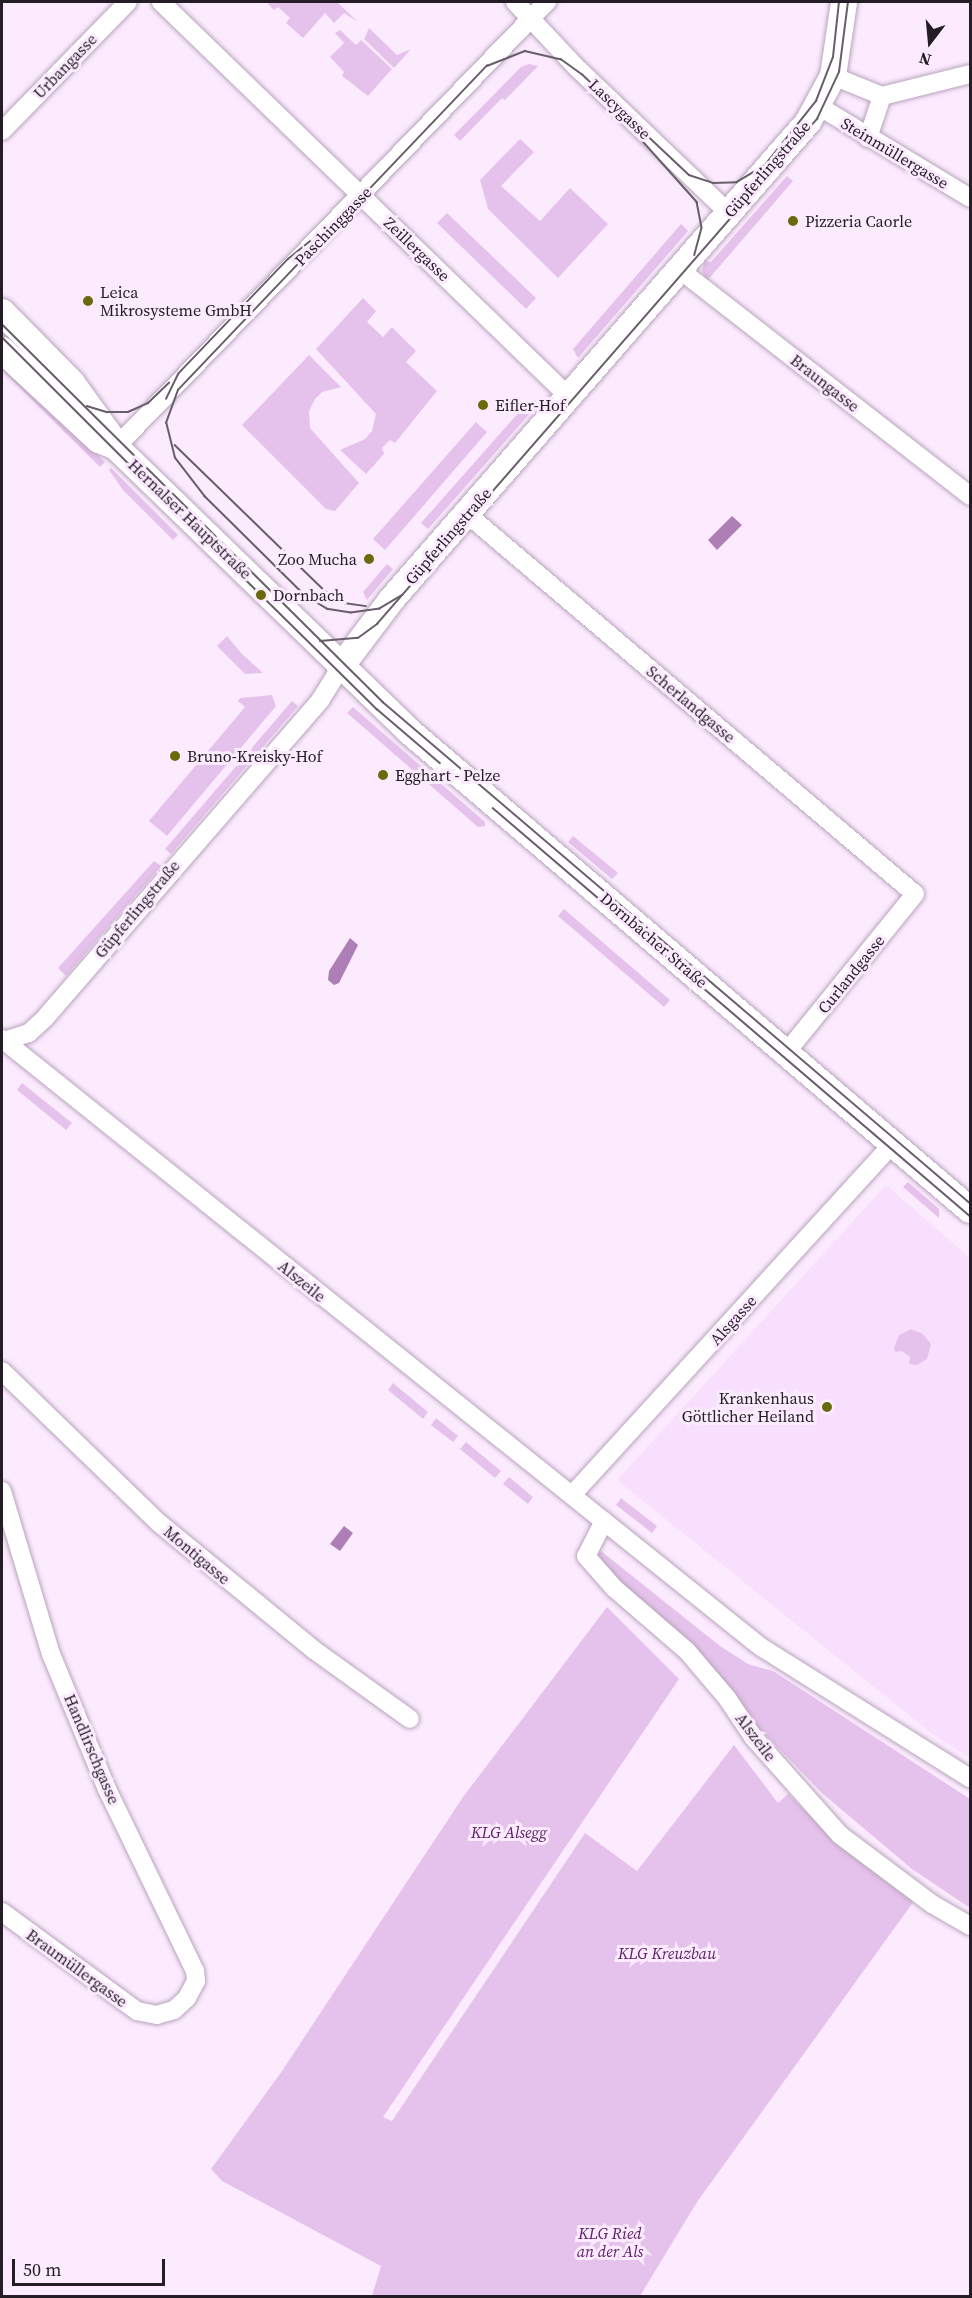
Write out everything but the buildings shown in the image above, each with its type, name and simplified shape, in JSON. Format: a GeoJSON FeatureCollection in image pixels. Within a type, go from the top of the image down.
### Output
{"type":"FeatureCollection","features":[{"type":"Feature","properties":{"kind":"main road","name":"Güpferlingstraße"},"geometry":{"type":"LineString","coordinates":[[340,668],[372,623],[820,106],[833,76],[844,2]]}},
{"type":"Feature","properties":{"kind":"main road","name":"Hernalser Hauptstraße"},"geometry":{"type":"LineString","coordinates":[[2,312],[72,383],[112,434],[116,447]]}},
{"type":"Feature","properties":{"kind":"main road","name":"Hernalser Hauptstraße"},"geometry":{"type":"LineString","coordinates":[[2,350],[99,440],[116,447],[340,668]]}},
{"type":"Feature","properties":{"kind":"main road","name":"Dornbacher Straße"},"geometry":{"type":"LineString","coordinates":[[340,668],[410,732],[970,1210]]}},
{"type":"Feature","properties":{"kind":"street","name":"Urbangasse"},"geometry":{"type":"LineString","coordinates":[[2,131],[128,2]]}},
{"type":"Feature","properties":{"kind":"street","name":"Zeillergasse"},"geometry":{"type":"LineString","coordinates":[[161,2],[569,397]]}},
{"type":"Feature","properties":{"kind":"street","name":"Lascygasse"},"geometry":{"type":"LineString","coordinates":[[515,2],[576,67],[729,213]]}},
{"type":"Feature","properties":{"kind":"street","name":"Paschinggasse"},"geometry":{"type":"LineString","coordinates":[[116,447],[363,196],[547,2]]}},
{"type":"Feature","properties":{"kind":"street"},"geometry":{"type":"LineString","coordinates":[[833,76],[882,96],[970,74]]}},
{"type":"Feature","properties":{"kind":"street"},"geometry":{"type":"LineString","coordinates":[[868,138],[882,96]]}},
{"type":"Feature","properties":{"kind":"street","name":"Steinmüllergasse"},"geometry":{"type":"LineString","coordinates":[[820,106],[868,138],[970,198]]}},
{"type":"Feature","properties":{"kind":"street","name":"Braungasse"},"geometry":{"type":"LineString","coordinates":[[680,270],[970,496]]}},
{"type":"Feature","properties":{"kind":"street","name":"Scherlandgasse"},"geometry":{"type":"LineString","coordinates":[[467,514],[915,894]]}},
{"type":"Feature","properties":{"kind":"street","name":"Güpferlingstraße"},"geometry":{"type":"LineString","coordinates":[[2,1041],[29,1033],[45,1018],[316,704],[340,668]]}},
{"type":"Feature","properties":{"kind":"street","name":"Curlandgasse"},"geometry":{"type":"LineString","coordinates":[[786,1053],[915,894]]}},
{"type":"Feature","properties":{"kind":"street","name":"Alszeile"},"geometry":{"type":"LineString","coordinates":[[2,1041],[761,1647],[970,1778]]}},
{"type":"Feature","properties":{"kind":"street","name":"Alsgasse"},"geometry":{"type":"LineString","coordinates":[[572,1496],[893,1144]]}},
{"type":"Feature","properties":{"kind":"street","name":"Montigasse"},"geometry":{"type":"LineString","coordinates":[[2,1371],[114,1483],[167,1530],[314,1650],[410,1719]]}},
{"type":"Feature","properties":{"kind":"street","name":"Handlirschgasse"},"geometry":{"type":"LineString","coordinates":[[2,1491],[51,1654],[106,1787],[195,1971],[196,1981],[187,1998]]}},
{"type":"Feature","properties":{"kind":"street","name":"Alszeile"},"geometry":{"type":"LineString","coordinates":[[604,1521],[586,1556],[614,1588],[687,1651],[727,1698],[753,1737],[840,1835],[932,1904],[970,1926]]}},
{"type":"Feature","properties":{"kind":"street","name":"Braumüllergasse"},"geometry":{"type":"LineString","coordinates":[[2,1912],[129,2007],[157,2015],[174,2010],[187,1998]]}},
{"type":"Feature","properties":{"kind":"shaded area"},"geometry":{"type":"Polygon","coordinates":[[[732,516],[742,525],[717,550],[708,540],[732,516]]]}},
{"type":"Feature","properties":{"kind":"shaded area"},"geometry":{"type":"Polygon","coordinates":[[[350,938],[358,945],[339,983],[334,985],[328,980],[329,971],[350,938]]]}},
{"type":"Feature","properties":{"kind":"shaded area","name":"Krankenhaus Göttlicher Heiland"},"geometry":{"type":"Polygon","coordinates":[[[886,1185],[970,1258],[970,1758],[930,1732],[617,1480],[886,1185]]]}},
{"type":"Feature","properties":{"kind":"shaded area"},"geometry":{"type":"Polygon","coordinates":[[[344,1526],[353,1533],[340,1551],[330,1544],[344,1526]]]}},
{"type":"Feature","properties":{"kind":"green space"},"geometry":{"type":"Polygon","coordinates":[[[271,2],[337,2],[358,22],[344,13],[334,23],[325,13],[303,38],[286,23],[290,18],[278,7],[274,10],[268,4],[271,2]]]}},
{"type":"Feature","properties":{"kind":"green space"},"geometry":{"type":"Polygon","coordinates":[[[369,28],[397,55],[411,49],[394,68],[364,39],[369,28]]]}},
{"type":"Feature","properties":{"kind":"green space"},"geometry":{"type":"Polygon","coordinates":[[[340,30],[356,45],[361,40],[392,69],[368,96],[342,76],[344,72],[330,57],[344,43],[335,33],[340,30]]]}},
{"type":"Feature","properties":{"kind":"green space"},"geometry":{"type":"Polygon","coordinates":[[[529,64],[538,66],[505,100],[502,98],[460,141],[454,135],[521,67],[529,64]]]}},
{"type":"Feature","properties":{"kind":"green space"},"geometry":{"type":"Polygon","coordinates":[[[520,139],[534,152],[501,186],[540,221],[570,188],[608,224],[558,278],[488,209],[480,180],[520,139]]]}},
{"type":"Feature","properties":{"kind":"green space"},"geometry":{"type":"Polygon","coordinates":[[[787,176],[793,181],[706,282],[702,270],[705,261],[711,262],[787,176]]]}},
{"type":"Feature","properties":{"kind":"green space"},"geometry":{"type":"Polygon","coordinates":[[[447,213],[536,298],[526,309],[437,223],[447,213]]]}},
{"type":"Feature","properties":{"kind":"green space"},"geometry":{"type":"Polygon","coordinates":[[[681,224],[688,231],[578,358],[573,349],[681,224]]]}},
{"type":"Feature","properties":{"kind":"green space"},"geometry":{"type":"Polygon","coordinates":[[[363,298],[376,311],[367,322],[383,337],[392,327],[416,351],[406,362],[437,391],[395,443],[390,440],[382,448],[384,454],[366,474],[340,450],[365,439],[372,431],[376,414],[316,349],[363,298]]]}},
{"type":"Feature","properties":{"kind":"green space"},"geometry":{"type":"Polygon","coordinates":[[[309,355],[341,387],[322,392],[315,399],[309,411],[310,428],[359,483],[335,511],[326,509],[242,425],[309,355]]]}},
{"type":"Feature","properties":{"kind":"green space"},"geometry":{"type":"Polygon","coordinates":[[[2,359],[105,462],[100,467],[2,370],[2,359]]]}},
{"type":"Feature","properties":{"kind":"green space"},"geometry":{"type":"Polygon","coordinates":[[[535,400],[539,403],[428,529],[421,523],[528,402],[535,400]]]}},
{"type":"Feature","properties":{"kind":"green space"},"geometry":{"type":"Polygon","coordinates":[[[476,422],[487,432],[385,550],[373,539],[476,422]]]}},
{"type":"Feature","properties":{"kind":"green space"},"geometry":{"type":"Polygon","coordinates":[[[111,468],[178,535],[173,540],[123,490],[109,470],[111,468]]]}},
{"type":"Feature","properties":{"kind":"green space"},"geometry":{"type":"Polygon","coordinates":[[[387,564],[393,569],[367,600],[363,592],[387,564]]]}},
{"type":"Feature","properties":{"kind":"green space"},"geometry":{"type":"Polygon","coordinates":[[[227,636],[241,653],[263,673],[245,674],[217,646],[227,636]]]}},
{"type":"Feature","properties":{"kind":"green space"},"geometry":{"type":"Polygon","coordinates":[[[272,695],[276,706],[167,836],[149,821],[245,707],[238,701],[240,698],[272,695]]]}},
{"type":"Feature","properties":{"kind":"green space"},"geometry":{"type":"Polygon","coordinates":[[[292,701],[298,706],[171,854],[165,849],[292,701]]]}},
{"type":"Feature","properties":{"kind":"green space"},"geometry":{"type":"Polygon","coordinates":[[[353,707],[485,822],[485,826],[478,827],[347,713],[353,707]]]}},
{"type":"Feature","properties":{"kind":"green space"},"geometry":{"type":"Polygon","coordinates":[[[573,836],[618,873],[612,879],[568,842],[573,836]]]}},
{"type":"Feature","properties":{"kind":"green space"},"geometry":{"type":"Polygon","coordinates":[[[154,861],[161,866],[66,976],[58,968],[154,861]]]}},
{"type":"Feature","properties":{"kind":"green space"},"geometry":{"type":"Polygon","coordinates":[[[564,909],[670,1000],[664,1007],[558,916],[564,909]]]}},
{"type":"Feature","properties":{"kind":"green space"},"geometry":{"type":"Polygon","coordinates":[[[22,1083],[72,1123],[66,1130],[17,1090],[22,1083]]]}},
{"type":"Feature","properties":{"kind":"green space"},"geometry":{"type":"Polygon","coordinates":[[[908,1182],[939,1209],[939,1218],[903,1187],[908,1182]]]}},
{"type":"Feature","properties":{"kind":"green space"},"geometry":{"type":"Polygon","coordinates":[[[911,1329],[923,1334],[931,1344],[927,1359],[917,1365],[909,1364],[910,1357],[902,1351],[895,1352],[894,1348],[899,1335],[911,1329]]]}},
{"type":"Feature","properties":{"kind":"green space"},"geometry":{"type":"Polygon","coordinates":[[[393,1383],[428,1412],[423,1419],[388,1390],[393,1383]]]}},
{"type":"Feature","properties":{"kind":"green space"},"geometry":{"type":"Polygon","coordinates":[[[436,1418],[458,1436],[453,1442],[431,1425],[436,1418]]]}},
{"type":"Feature","properties":{"kind":"green space"},"geometry":{"type":"Polygon","coordinates":[[[466,1442],[501,1471],[495,1478],[460,1449],[466,1442]]]}},
{"type":"Feature","properties":{"kind":"green space"},"geometry":{"type":"Polygon","coordinates":[[[509,1477],[533,1497],[528,1504],[503,1484],[509,1477]]]}},
{"type":"Feature","properties":{"kind":"green space"},"geometry":{"type":"Polygon","coordinates":[[[621,1498],[657,1526],[652,1533],[616,1505],[621,1498]]]}},
{"type":"Feature","properties":{"kind":"green space"},"geometry":{"type":"Polygon","coordinates":[[[601,1551],[720,1646],[748,1664],[773,1671],[970,1799],[970,1908],[912,1869],[823,1794],[614,1579],[596,1557],[601,1551]]]}},
{"type":"Feature","properties":{"kind":"green space"},"geometry":{"type":"Polygon","coordinates":[[[607,1607],[679,1679],[383,2117],[392,2121],[585,1833],[637,1871],[734,1745],[778,1803],[788,1794],[839,1844],[914,1901],[697,2202],[640,2296],[372,2296],[381,2266],[222,2181],[211,2169],[282,2071],[463,1797],[607,1607]]]}},
{"type":"Feature","properties":{"kind":"tram line"},"geometry":{"type":"LineString","coordinates":[[403,595],[380,609],[351,613],[327,609],[305,596],[205,497],[175,458],[166,423],[178,390],[487,66],[525,51],[561,59],[582,74],[689,175],[713,183],[737,182],[765,165],[816,101],[833,57],[839,2]]}},
{"type":"Feature","properties":{"kind":"tram line"},"geometry":{"type":"LineString","coordinates":[[320,641],[358,638],[377,624],[817,119],[839,72],[848,2]]}},
{"type":"Feature","properties":{"kind":"tram line"},"geometry":{"type":"LineString","coordinates":[[640,138],[697,202],[702,228],[695,255]]}},
{"type":"Feature","properties":{"kind":"tram line"},"geometry":{"type":"LineString","coordinates":[[166,399],[178,374],[288,259],[313,239]]}},
{"type":"Feature","properties":{"kind":"tram line"},"geometry":{"type":"LineString","coordinates":[[2,324],[383,702],[970,1203]]}},
{"type":"Feature","properties":{"kind":"tram line"},"geometry":{"type":"LineString","coordinates":[[2,337],[199,534]]}},
{"type":"Feature","properties":{"kind":"tram line"},"geometry":{"type":"LineString","coordinates":[[87,406],[107,412],[128,412],[148,403],[169,383]]}},
{"type":"Feature","properties":{"kind":"tram line"},"geometry":{"type":"LineString","coordinates":[[175,445],[325,591],[344,603],[366,606]]}},
{"type":"Feature","properties":{"kind":"tram line"},"geometry":{"type":"LineString","coordinates":[[242,576],[377,709],[440,763]]}},
{"type":"Feature","properties":{"kind":"tram line"},"geometry":{"type":"LineString","coordinates":[[493,808],[970,1216]]}},
{"type":"Feature","properties":{"kind":"place","name":"Pizzeria Caorle"},"geometry":{"type":"Point","coordinates":[793,221]}},
{"type":"Feature","properties":{"kind":"place","name":"Leica Mikrosysteme GmbH"},"geometry":{"type":"Point","coordinates":[88,301]}},
{"type":"Feature","properties":{"kind":"place","name":"Eifler-Hof"},"geometry":{"type":"Point","coordinates":[483,405]}},
{"type":"Feature","properties":{"kind":"place","name":"Zoo Mucha"},"geometry":{"type":"Point","coordinates":[369,559]}},
{"type":"Feature","properties":{"kind":"place","name":"Dornbach"},"geometry":{"type":"Point","coordinates":[261,595]}},
{"type":"Feature","properties":{"kind":"place","name":"Bruno-Kreisky-Hof"},"geometry":{"type":"Point","coordinates":[175,756]}},
{"type":"Feature","properties":{"kind":"place","name":"Egghart - Pelze"},"geometry":{"type":"Point","coordinates":[383,775]}},
{"type":"Feature","properties":{"kind":"place","name":"Krankenhaus Göttlicher Heiland"},"geometry":{"type":"Point","coordinates":[827,1407]}},
{"type":"Feature","properties":{"kind":"park label","name":"KLG Alsegg"},"geometry":{"type":"Point","coordinates":[509,1832]}},
{"type":"Feature","properties":{"kind":"park label","name":"KLG Kreuzbau"},"geometry":{"type":"Point","coordinates":[667,1953]}},
{"type":"Feature","properties":{"kind":"park label","name":"KLG Ried an der Als"},"geometry":{"type":"Point","coordinates":[610,2242]}}]}
